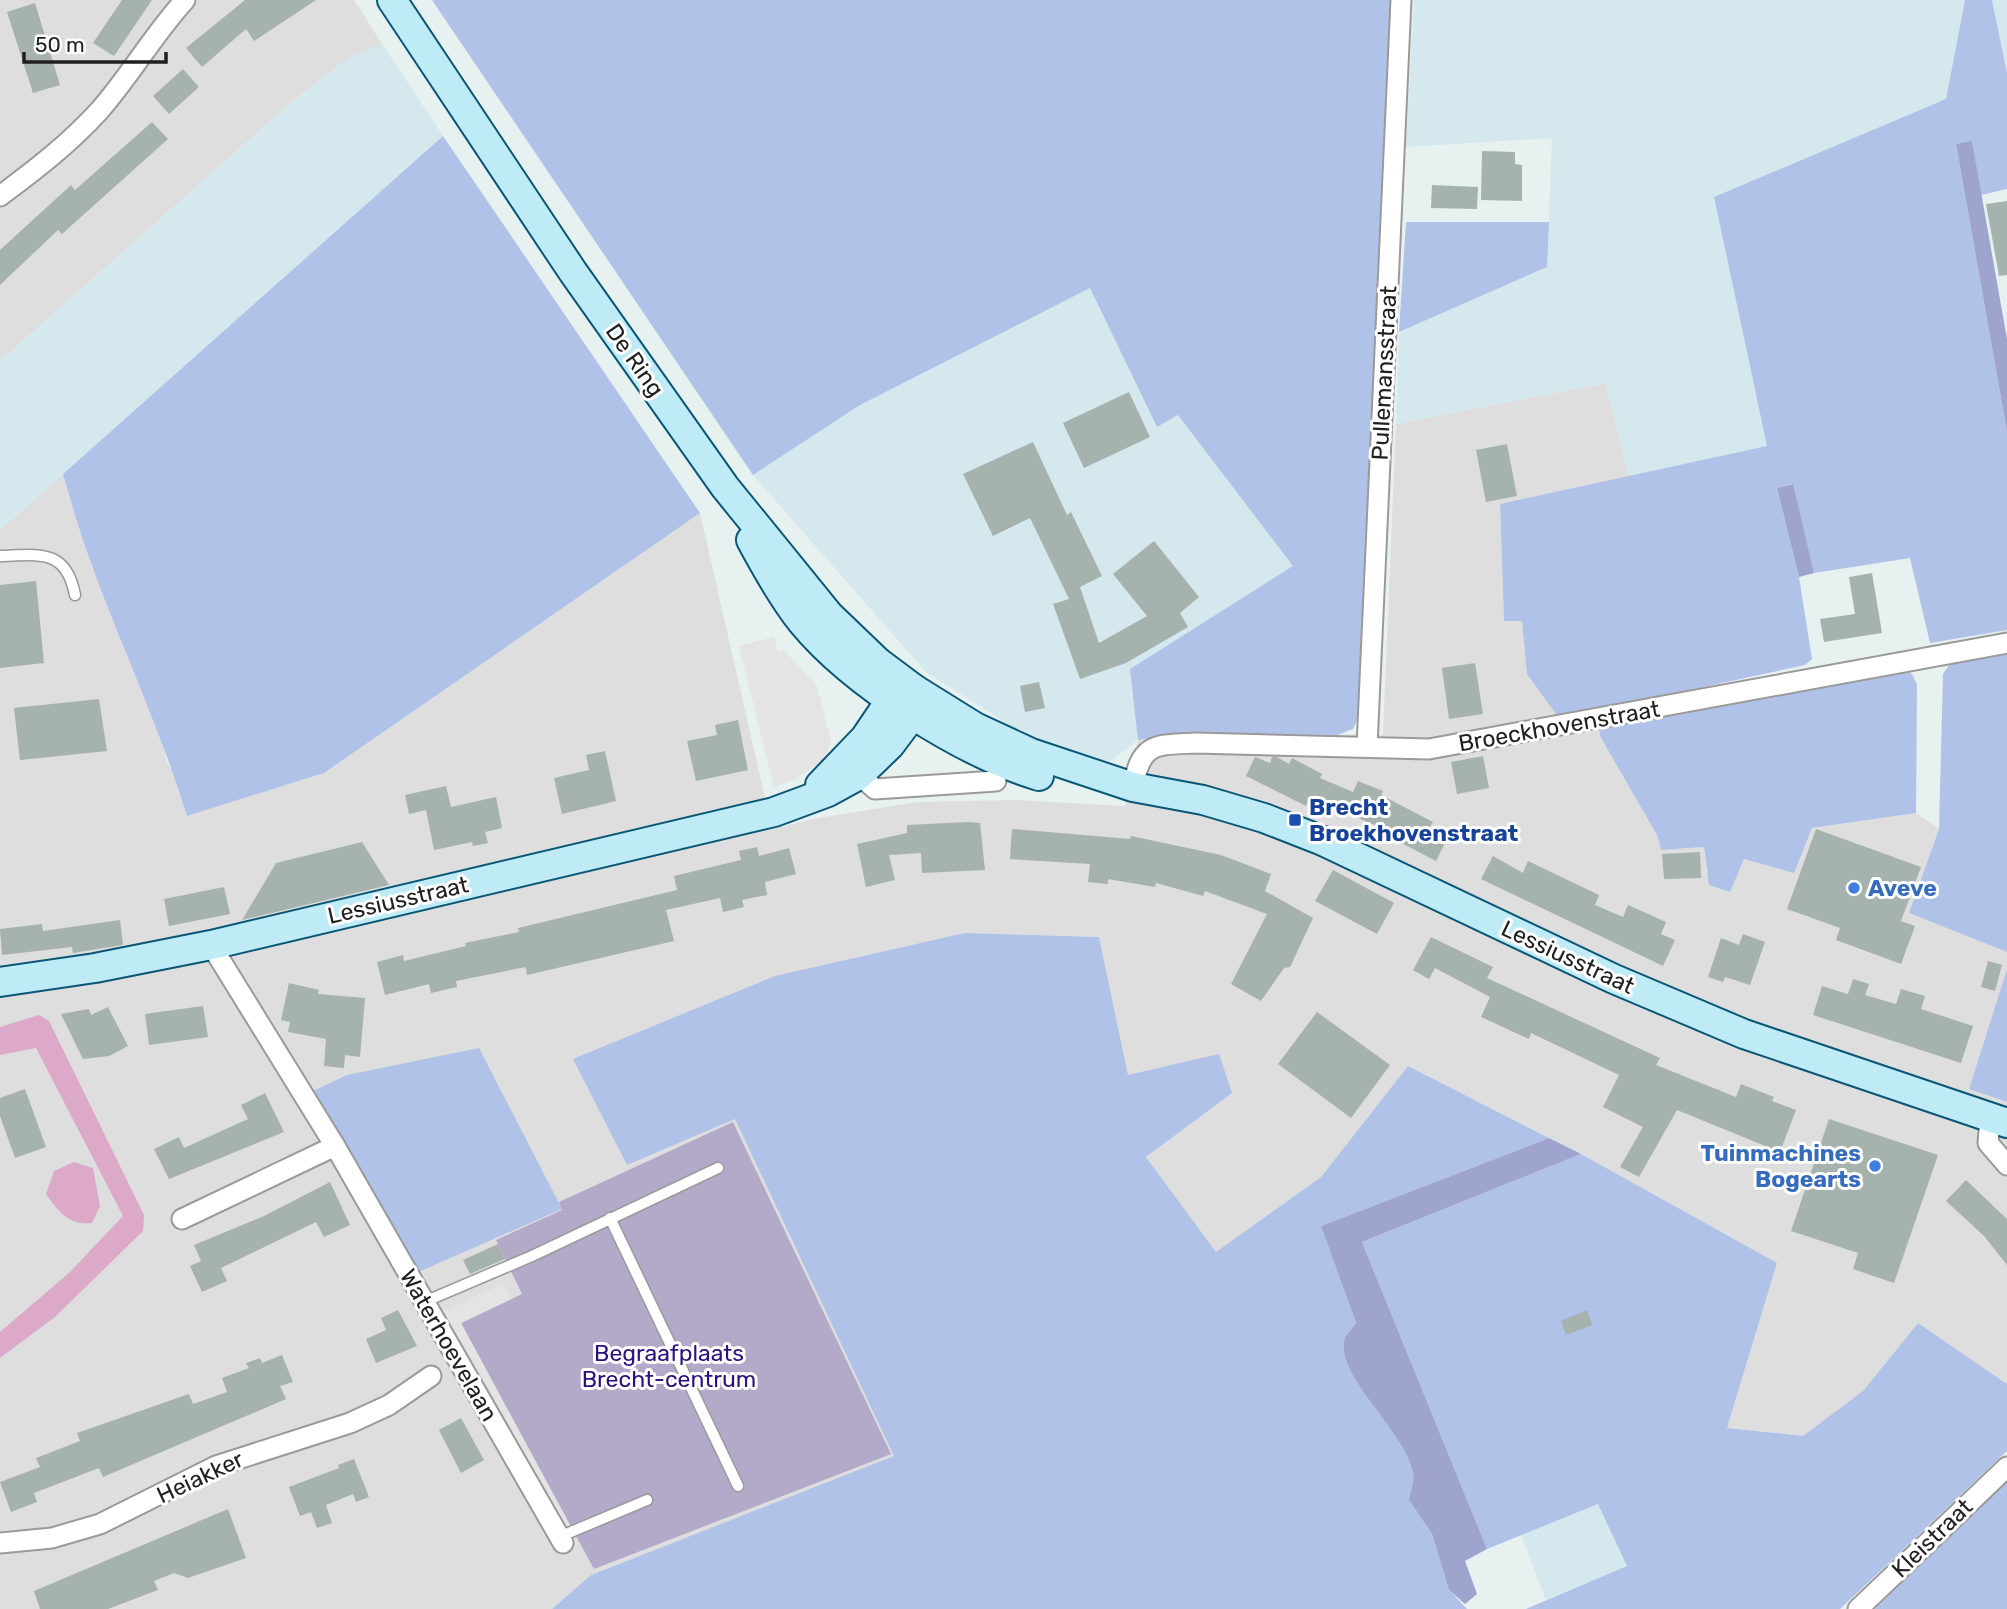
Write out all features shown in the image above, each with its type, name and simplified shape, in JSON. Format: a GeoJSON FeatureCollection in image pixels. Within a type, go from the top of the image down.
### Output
{"type":"FeatureCollection","features":[{"type":"Feature","properties":{"kind":"main road","name":"De Ring"},"geometry":{"type":"LineString","coordinates":[[392,0],[573,272],[725,487],[816,600],[878,662],[907,700]]}},
{"type":"Feature","properties":{"kind":"main road"},"geometry":{"type":"LineString","coordinates":[[725,487],[781,593],[822,643],[847,667],[907,700]]}},
{"type":"Feature","properties":{"kind":"main road","name":"Lessiusstraat"},"geometry":{"type":"LineString","coordinates":[[0,982],[95,968],[211,945],[792,806],[828,792],[859,775],[890,745],[907,700]]}},
{"type":"Feature","properties":{"kind":"main road","name":"Lessiusstraat"},"geometry":{"type":"LineString","coordinates":[[907,700],[993,759],[1037,776],[1082,786],[1133,787],[1203,800],[1264,818],[1323,841],[1614,979],[1711,1020],[1814,1060],[1998,1120]]}},
{"type":"Feature","properties":{"kind":"main road","name":"Lessiusstraat"},"geometry":{"type":"LineString","coordinates":[[792,806],[827,778],[907,700]]}},
{"type":"Feature","properties":{"kind":"street"},"geometry":{"type":"LineString","coordinates":[[0,196],[53,157],[100,110],[158,30],[185,0]]}},
{"type":"Feature","properties":{"kind":"street","name":"Pullemansstraat"},"geometry":{"type":"LineString","coordinates":[[1367,746],[1401,0]]}},
{"type":"Feature","properties":{"kind":"street","name":"Broeckhovenstraat"},"geometry":{"type":"LineString","coordinates":[[1133,787],[1136,766],[1143,754],[1160,745],[1196,743],[1429,749],[2007,643]]}},
{"type":"Feature","properties":{"kind":"street"},"geometry":{"type":"LineString","coordinates":[[859,775],[875,789],[930,783],[996,781]]}},
{"type":"Feature","properties":{"kind":"street","name":"Waterhoevelaan"},"geometry":{"type":"LineString","coordinates":[[211,945],[335,1146],[561,1540]]}},
{"type":"Feature","properties":{"kind":"street"},"geometry":{"type":"LineString","coordinates":[[1998,1120],[1988,1143],[2007,1165]]}},
{"type":"Feature","properties":{"kind":"street"},"geometry":{"type":"LineString","coordinates":[[182,1219],[335,1146]]}},
{"type":"Feature","properties":{"kind":"street","name":"Heiakker"},"geometry":{"type":"LineString","coordinates":[[0,1543],[52,1538],[100,1524],[216,1466],[350,1423],[389,1405],[431,1376]]}},
{"type":"Feature","properties":{"kind":"street","name":"Kleistraat"},"geometry":{"type":"LineString","coordinates":[[1858,1609],[2007,1467]]}},
{"type":"Feature","properties":{"kind":"lane"},"geometry":{"type":"LineString","coordinates":[[0,556],[43,555],[58,560],[72,579],[75,595]]}},
{"type":"Feature","properties":{"kind":"lane"},"geometry":{"type":"LineString","coordinates":[[424,1302],[532,1256],[718,1168]]}},
{"type":"Feature","properties":{"kind":"lane"},"geometry":{"type":"LineString","coordinates":[[610,1218],[738,1486]]}},
{"type":"Feature","properties":{"kind":"lane"},"geometry":{"type":"LineString","coordinates":[[561,1540],[648,1500]]}},
{"type":"Feature","properties":{"kind":"shaded area"},"geometry":{"type":"Polygon","coordinates":[[[0,0],[354,0],[382,44],[347,59],[294,100],[0,361],[0,0]]]}},
{"type":"Feature","properties":{"kind":"shaded area"},"geometry":{"type":"Polygon","coordinates":[[[432,0],[1393,0],[1362,710],[1353,729],[1337,735],[1185,734],[1138,740],[1130,669],[1293,566],[1178,415],[1157,427],[1090,288],[860,405],[753,475],[432,0]]]}},
{"type":"Feature","properties":{"kind":"shaded area"},"geometry":{"type":"Polygon","coordinates":[[[1414,0],[1965,0],[1946,99],[1714,197],[1767,446],[1629,478],[1606,383],[1396,424],[1399,332],[1547,267],[1552,138],[1406,147],[1414,0]]]}},
{"type":"Feature","properties":{"kind":"shaded area"},"geometry":{"type":"Polygon","coordinates":[[[1965,0],[1992,0],[2007,73],[2007,189],[1981,195],[1972,142],[1956,144],[2007,432],[2007,630],[1930,643],[1910,558],[1814,573],[1792,484],[1777,488],[1799,577],[1812,659],[1805,665],[1559,718],[1527,674],[1522,621],[1504,621],[1500,504],[1767,446],[1714,197],[1946,99],[1965,0]]]}},
{"type":"Feature","properties":{"kind":"shaded area"},"geometry":{"type":"Polygon","coordinates":[[[1992,0],[2007,0],[2007,73],[1992,0]]]}},
{"type":"Feature","properties":{"kind":"shaded area"},"geometry":{"type":"Polygon","coordinates":[[[382,44],[443,136],[0,530],[0,361],[294,100],[347,59],[382,44]]]}},
{"type":"Feature","properties":{"kind":"shaded area"},"geometry":{"type":"Polygon","coordinates":[[[443,136],[700,513],[324,773],[187,816],[166,753],[92,566],[63,474],[443,136]]]}},
{"type":"Feature","properties":{"kind":"shaded area"},"geometry":{"type":"Polygon","coordinates":[[[1972,141],[2007,339],[2007,432],[1956,144],[1972,141]]]}},
{"type":"Feature","properties":{"kind":"shaded area"},"geometry":{"type":"Polygon","coordinates":[[[1406,222],[1549,222],[1547,267],[1399,332],[1406,222]]]}},
{"type":"Feature","properties":{"kind":"shaded area"},"geometry":{"type":"Polygon","coordinates":[[[1090,288],[1157,427],[1178,415],[1294,566],[1131,669],[1138,740],[1108,763],[1026,736],[926,672],[753,475],[860,405],[1090,288]]]}},
{"type":"Feature","properties":{"kind":"shaded area"},"geometry":{"type":"Polygon","coordinates":[[[1606,383],[1629,478],[1500,505],[1504,621],[1522,620],[1527,674],[1597,710],[1657,836],[1661,850],[1704,847],[1706,873],[1812,828],[1916,813],[1939,829],[1909,913],[2007,952],[2007,969],[1969,1089],[2007,1102],[2007,1384],[1918,1323],[1863,1391],[1803,1436],[1727,1428],[1777,1263],[1581,1154],[1408,1066],[1321,1177],[1216,1252],[1146,1157],[1231,1093],[1128,1076],[1099,937],[965,933],[735,1118],[895,1456],[591,1575],[552,1609],[0,1609],[0,530],[63,474],[91,565],[158,727],[167,762],[175,775],[187,816],[324,773],[700,513],[772,829],[818,818],[918,802],[1016,800],[1125,806],[1138,740],[1185,734],[1383,735],[1396,424],[1606,383]]]}},
{"type":"Feature","properties":{"kind":"shaded area"},"geometry":{"type":"Polygon","coordinates":[[[1793,484],[1814,573],[1799,577],[1777,488],[1793,484]]]}},
{"type":"Feature","properties":{"kind":"shaded area"},"geometry":{"type":"Polygon","coordinates":[[[774,637],[778,651],[784,650],[817,686],[831,742],[825,759],[794,780],[774,787],[739,646],[774,637]]]}},
{"type":"Feature","properties":{"kind":"shaded area"},"geometry":{"type":"Polygon","coordinates":[[[2007,652],[2007,952],[1909,913],[1939,829],[1943,674],[1951,662],[2007,652]]]}},
{"type":"Feature","properties":{"kind":"shaded area"},"geometry":{"type":"Polygon","coordinates":[[[1906,670],[1912,674],[1917,685],[1916,813],[1812,828],[1794,873],[1744,859],[1730,892],[1709,885],[1704,847],[1661,850],[1657,835],[1600,736],[1599,726],[1906,670]]]}},
{"type":"Feature","properties":{"kind":"shaded area"},"geometry":{"type":"Polygon","coordinates":[[[965,933],[1099,937],[1128,1075],[1219,1054],[1232,1093],[1146,1157],[1216,1252],[1321,1177],[1408,1066],[1549,1138],[1321,1226],[1356,1323],[1344,1341],[1345,1356],[1361,1388],[1407,1457],[1413,1476],[1409,1500],[1432,1534],[1449,1590],[1467,1609],[552,1609],[591,1575],[894,1456],[735,1119],[627,1165],[573,1059],[775,976],[965,933]]]}},
{"type":"Feature","properties":{"kind":"shaded area"},"geometry":{"type":"Polygon","coordinates":[[[2007,969],[2007,1102],[1969,1089],[2007,969]]]}},
{"type":"Feature","properties":{"kind":"shaded area"},"geometry":{"type":"Polygon","coordinates":[[[39,1015],[49,1021],[144,1215],[143,1231],[55,1317],[0,1358],[0,1332],[70,1272],[123,1216],[36,1048],[0,1055],[0,1027],[39,1015]]]}},
{"type":"Feature","properties":{"kind":"shaded area"},"geometry":{"type":"Polygon","coordinates":[[[479,1048],[562,1209],[414,1274],[311,1092],[347,1075],[479,1048]]]}},
{"type":"Feature","properties":{"kind":"shaded area"},"geometry":{"type":"Polygon","coordinates":[[[1549,1138],[1581,1154],[1362,1242],[1487,1549],[1465,1561],[1477,1594],[1465,1604],[1449,1590],[1432,1534],[1409,1500],[1413,1476],[1407,1457],[1361,1388],[1345,1356],[1345,1338],[1356,1323],[1321,1226],[1549,1138]]]}},
{"type":"Feature","properties":{"kind":"shaded area"},"geometry":{"type":"Polygon","coordinates":[[[1581,1154],[1777,1263],[1727,1428],[1803,1436],[1863,1391],[1918,1323],[2007,1384],[2007,1451],[1840,1609],[1526,1609],[1627,1566],[1598,1504],[1487,1549],[1362,1242],[1581,1154]]]}},
{"type":"Feature","properties":{"kind":"shaded area"},"geometry":{"type":"Polygon","coordinates":[[[74,1162],[93,1168],[100,1206],[92,1223],[71,1220],[46,1194],[54,1171],[74,1162]]]}},
{"type":"Feature","properties":{"kind":"shaded area"},"geometry":{"type":"Polygon","coordinates":[[[503,1284],[511,1299],[461,1323],[570,1526],[559,1531],[440,1313],[503,1284]]]}},
{"type":"Feature","properties":{"kind":"shaded area"},"geometry":{"type":"Polygon","coordinates":[[[2007,1479],[2007,1609],[1875,1609],[2007,1479]]]}},
{"type":"Feature","properties":{"kind":"shaded area"},"geometry":{"type":"Polygon","coordinates":[[[1598,1504],[1628,1566],[1546,1600],[1521,1535],[1598,1504]]]}},
{"type":"Feature","properties":{"kind":"green space","name":"Begraafplaats Brecht-centrum"},"geometry":{"type":"Polygon","coordinates":[[[733,1122],[891,1454],[594,1569],[461,1323],[522,1294],[496,1240],[562,1210],[559,1202],[733,1122]]]}},
{"type":"Feature","properties":{"kind":"building"},"geometry":{"type":"Polygon","coordinates":[[[122,0],[152,0],[114,56],[93,43],[122,0]]]}},
{"type":"Feature","properties":{"kind":"building"},"geometry":{"type":"Polygon","coordinates":[[[245,0],[316,0],[254,41],[246,29],[202,67],[186,48],[245,0]]]}},
{"type":"Feature","properties":{"kind":"building"},"geometry":{"type":"Polygon","coordinates":[[[35,3],[60,85],[33,93],[7,12],[35,3]]]}},
{"type":"Feature","properties":{"kind":"building"},"geometry":{"type":"Polygon","coordinates":[[[183,69],[199,87],[169,114],[153,96],[183,69]]]}},
{"type":"Feature","properties":{"kind":"building"},"geometry":{"type":"Polygon","coordinates":[[[152,122],[168,139],[62,234],[58,230],[0,285],[0,250],[71,185],[75,190],[152,122]]]}},
{"type":"Feature","properties":{"kind":"building"},"geometry":{"type":"Polygon","coordinates":[[[1482,151],[1515,152],[1515,164],[1522,165],[1522,201],[1481,200],[1482,151]]]}},
{"type":"Feature","properties":{"kind":"building"},"geometry":{"type":"Polygon","coordinates":[[[1432,185],[1478,187],[1477,209],[1431,208],[1432,185]]]}},
{"type":"Feature","properties":{"kind":"building"},"geometry":{"type":"Polygon","coordinates":[[[2007,201],[2007,275],[1999,276],[1986,204],[2007,201]]]}},
{"type":"Feature","properties":{"kind":"building"},"geometry":{"type":"Polygon","coordinates":[[[1129,392],[1150,437],[1084,468],[1063,423],[1129,392]]]}},
{"type":"Feature","properties":{"kind":"building"},"geometry":{"type":"Polygon","coordinates":[[[1033,442],[1067,515],[1071,512],[1102,576],[1080,587],[1099,643],[1147,616],[1113,574],[1154,541],[1199,597],[1180,613],[1188,627],[1126,663],[1080,679],[1053,604],[1069,599],[1030,518],[993,536],[963,474],[1033,442]]]}},
{"type":"Feature","properties":{"kind":"building"},"geometry":{"type":"Polygon","coordinates":[[[1507,444],[1517,496],[1486,502],[1476,450],[1507,444]]]}},
{"type":"Feature","properties":{"kind":"building"},"geometry":{"type":"Polygon","coordinates":[[[1872,573],[1882,633],[1824,642],[1820,619],[1855,614],[1849,577],[1872,573]]]}},
{"type":"Feature","properties":{"kind":"building"},"geometry":{"type":"Polygon","coordinates":[[[36,581],[44,663],[0,668],[0,585],[36,581]]]}},
{"type":"Feature","properties":{"kind":"building"},"geometry":{"type":"Polygon","coordinates":[[[1475,663],[1483,714],[1449,719],[1442,668],[1475,663]]]}},
{"type":"Feature","properties":{"kind":"building"},"geometry":{"type":"Polygon","coordinates":[[[1039,682],[1045,708],[1025,712],[1020,686],[1039,682]]]}},
{"type":"Feature","properties":{"kind":"building"},"geometry":{"type":"Polygon","coordinates":[[[99,699],[107,751],[20,760],[14,708],[99,699]]]}},
{"type":"Feature","properties":{"kind":"building"},"geometry":{"type":"Polygon","coordinates":[[[738,720],[748,770],[696,781],[687,741],[717,735],[715,725],[738,720]]]}},
{"type":"Feature","properties":{"kind":"building"},"geometry":{"type":"Polygon","coordinates":[[[605,751],[616,801],[562,814],[554,778],[589,770],[586,755],[605,751]]]}},
{"type":"Feature","properties":{"kind":"building"},"geometry":{"type":"Polygon","coordinates":[[[1483,756],[1489,788],[1457,794],[1451,762],[1483,756]]]}},
{"type":"Feature","properties":{"kind":"building"},"geometry":{"type":"Polygon","coordinates":[[[1255,757],[1270,763],[1272,757],[1277,757],[1289,764],[1292,758],[1322,774],[1320,778],[1353,792],[1358,781],[1383,791],[1381,795],[1433,822],[1427,832],[1446,841],[1436,861],[1386,835],[1388,831],[1345,812],[1343,817],[1308,802],[1306,806],[1246,776],[1255,757]]]}},
{"type":"Feature","properties":{"kind":"building"},"geometry":{"type":"Polygon","coordinates":[[[446,786],[451,807],[496,797],[502,828],[485,832],[488,843],[473,846],[472,842],[434,850],[426,810],[409,814],[405,795],[446,786]]]}},
{"type":"Feature","properties":{"kind":"building"},"geometry":{"type":"Polygon","coordinates":[[[980,823],[985,870],[922,873],[921,853],[889,855],[895,880],[866,887],[857,844],[907,833],[907,825],[980,823]]]}},
{"type":"Feature","properties":{"kind":"building"},"geometry":{"type":"Polygon","coordinates":[[[1012,829],[1130,839],[1131,836],[1221,855],[1271,874],[1265,891],[1313,918],[1290,967],[1284,968],[1261,1001],[1231,984],[1267,914],[1205,891],[1203,896],[1156,883],[1155,887],[1108,879],[1108,884],[1088,882],[1090,864],[1010,859],[1012,829]]]}},
{"type":"Feature","properties":{"kind":"building","name":"Aveve"},"geometry":{"type":"Polygon","coordinates":[[[1816,829],[1921,867],[1901,921],[1915,926],[1901,964],[1836,940],[1840,928],[1787,909],[1816,829]]]}},
{"type":"Feature","properties":{"kind":"building"},"geometry":{"type":"Polygon","coordinates":[[[362,842],[389,885],[242,920],[276,863],[362,842]]]}},
{"type":"Feature","properties":{"kind":"building"},"geometry":{"type":"Polygon","coordinates":[[[757,847],[759,856],[789,848],[796,874],[765,882],[767,895],[742,900],[744,907],[723,912],[720,898],[666,910],[674,941],[527,975],[526,967],[456,981],[457,987],[431,993],[429,984],[385,995],[377,962],[403,955],[404,961],[466,946],[465,943],[519,932],[518,928],[677,890],[674,876],[741,860],[739,851],[757,847]]]}},
{"type":"Feature","properties":{"kind":"building"},"geometry":{"type":"Polygon","coordinates":[[[1700,852],[1701,878],[1664,879],[1662,854],[1700,852]]]}},
{"type":"Feature","properties":{"kind":"building"},"geometry":{"type":"Polygon","coordinates":[[[1493,856],[1523,873],[1528,861],[1599,895],[1595,905],[1623,917],[1628,905],[1666,922],[1661,934],[1675,940],[1663,966],[1481,879],[1493,856]]]}},
{"type":"Feature","properties":{"kind":"building"},"geometry":{"type":"Polygon","coordinates":[[[1333,870],[1394,903],[1377,934],[1315,901],[1333,870]]]}},
{"type":"Feature","properties":{"kind":"building"},"geometry":{"type":"Polygon","coordinates":[[[224,887],[230,914],[169,926],[164,899],[224,887]]]}},
{"type":"Feature","properties":{"kind":"building"},"geometry":{"type":"Polygon","coordinates":[[[120,920],[123,945],[73,953],[72,947],[2,955],[0,929],[42,924],[43,931],[120,920]]]}},
{"type":"Feature","properties":{"kind":"building"},"geometry":{"type":"Polygon","coordinates":[[[1743,934],[1765,942],[1750,985],[1725,977],[1723,982],[1708,977],[1721,938],[1739,945],[1743,934]]]}},
{"type":"Feature","properties":{"kind":"building"},"geometry":{"type":"Polygon","coordinates":[[[1431,937],[1493,967],[1487,978],[1660,1058],[1656,1065],[1736,1097],[1741,1084],[1774,1097],[1772,1101],[1796,1110],[1780,1152],[1677,1110],[1639,1177],[1620,1167],[1643,1127],[1603,1107],[1619,1075],[1531,1033],[1529,1039],[1481,1017],[1490,997],[1435,968],[1429,979],[1413,970],[1431,937]]]}},
{"type":"Feature","properties":{"kind":"building"},"geometry":{"type":"Polygon","coordinates":[[[1988,961],[2002,965],[1995,991],[1981,987],[1988,961]]]}},
{"type":"Feature","properties":{"kind":"building"},"geometry":{"type":"Polygon","coordinates":[[[1853,979],[1869,984],[1865,995],[1896,1004],[1901,989],[1925,996],[1921,1009],[1973,1026],[1961,1063],[1813,1015],[1822,986],[1848,994],[1853,979]]]}},
{"type":"Feature","properties":{"kind":"building"},"geometry":{"type":"Polygon","coordinates":[[[289,983],[319,990],[318,994],[365,998],[360,1057],[345,1055],[344,1068],[324,1066],[326,1039],[288,1032],[290,1022],[281,1020],[289,983]]]}},
{"type":"Feature","properties":{"kind":"building"},"geometry":{"type":"Polygon","coordinates":[[[203,1006],[208,1037],[149,1045],[145,1014],[203,1006]]]}},
{"type":"Feature","properties":{"kind":"building"},"geometry":{"type":"Polygon","coordinates":[[[108,1007],[128,1046],[109,1056],[83,1059],[61,1014],[89,1009],[91,1015],[108,1007]]]}},
{"type":"Feature","properties":{"kind":"building"},"geometry":{"type":"Polygon","coordinates":[[[1317,1012],[1390,1065],[1351,1118],[1278,1064],[1317,1012]]]}},
{"type":"Feature","properties":{"kind":"building"},"geometry":{"type":"Polygon","coordinates":[[[25,1089],[46,1147],[15,1158],[0,1116],[0,1098],[25,1089]]]}},
{"type":"Feature","properties":{"kind":"building"},"geometry":{"type":"Polygon","coordinates":[[[265,1093],[284,1132],[169,1179],[154,1149],[179,1137],[184,1148],[248,1119],[241,1105],[265,1093]]]}},
{"type":"Feature","properties":{"kind":"building"},"geometry":{"type":"Polygon","coordinates":[[[1829,1119],[1938,1155],[1894,1283],[1853,1269],[1858,1253],[1791,1231],[1829,1119]]]}},
{"type":"Feature","properties":{"kind":"building"},"geometry":{"type":"Polygon","coordinates":[[[1966,1180],[2007,1219],[2007,1265],[1984,1236],[1946,1201],[1966,1180]]]}},
{"type":"Feature","properties":{"kind":"building"},"geometry":{"type":"Polygon","coordinates":[[[330,1182],[350,1225],[324,1237],[316,1222],[221,1268],[227,1281],[202,1292],[190,1266],[201,1261],[194,1245],[264,1216],[330,1182]]]}},
{"type":"Feature","properties":{"kind":"building"},"geometry":{"type":"Polygon","coordinates":[[[498,1244],[505,1259],[470,1274],[463,1260],[498,1244]]]}},
{"type":"Feature","properties":{"kind":"building"},"geometry":{"type":"Polygon","coordinates":[[[398,1310],[417,1346],[376,1363],[366,1339],[386,1330],[381,1318],[398,1310]]]}},
{"type":"Feature","properties":{"kind":"building"},"geometry":{"type":"Polygon","coordinates":[[[1587,1310],[1592,1325],[1566,1335],[1561,1321],[1587,1310]]]}},
{"type":"Feature","properties":{"kind":"building"},"geometry":{"type":"Polygon","coordinates":[[[282,1355],[293,1382],[280,1386],[286,1399],[103,1477],[99,1468],[34,1493],[37,1502],[11,1512],[0,1482],[40,1467],[36,1458],[80,1441],[77,1433],[189,1394],[193,1404],[227,1392],[222,1378],[249,1368],[246,1363],[260,1358],[262,1363],[282,1355]]]}},
{"type":"Feature","properties":{"kind":"building"},"geometry":{"type":"Polygon","coordinates":[[[461,1418],[484,1460],[461,1473],[439,1430],[461,1418]]]}},
{"type":"Feature","properties":{"kind":"building"},"geometry":{"type":"Polygon","coordinates":[[[354,1459],[369,1497],[356,1502],[353,1494],[326,1505],[332,1523],[317,1528],[311,1512],[300,1516],[289,1487],[339,1468],[338,1465],[354,1459]]]}},
{"type":"Feature","properties":{"kind":"building"},"geometry":{"type":"Polygon","coordinates":[[[228,1509],[246,1558],[188,1578],[174,1573],[154,1581],[158,1590],[108,1609],[40,1609],[34,1591],[228,1509]]]}},
{"type":"Feature","properties":{"kind":"place","name":"Brecht Broekhovenstraat"},"geometry":{"type":"Point","coordinates":[1295,820]}},
{"type":"Feature","properties":{"kind":"place","name":"Aveve"},"geometry":{"type":"Point","coordinates":[1854,888]}},
{"type":"Feature","properties":{"kind":"place","name":"Tuinmachines Bogearts"},"geometry":{"type":"Point","coordinates":[1875,1166]}}]}
